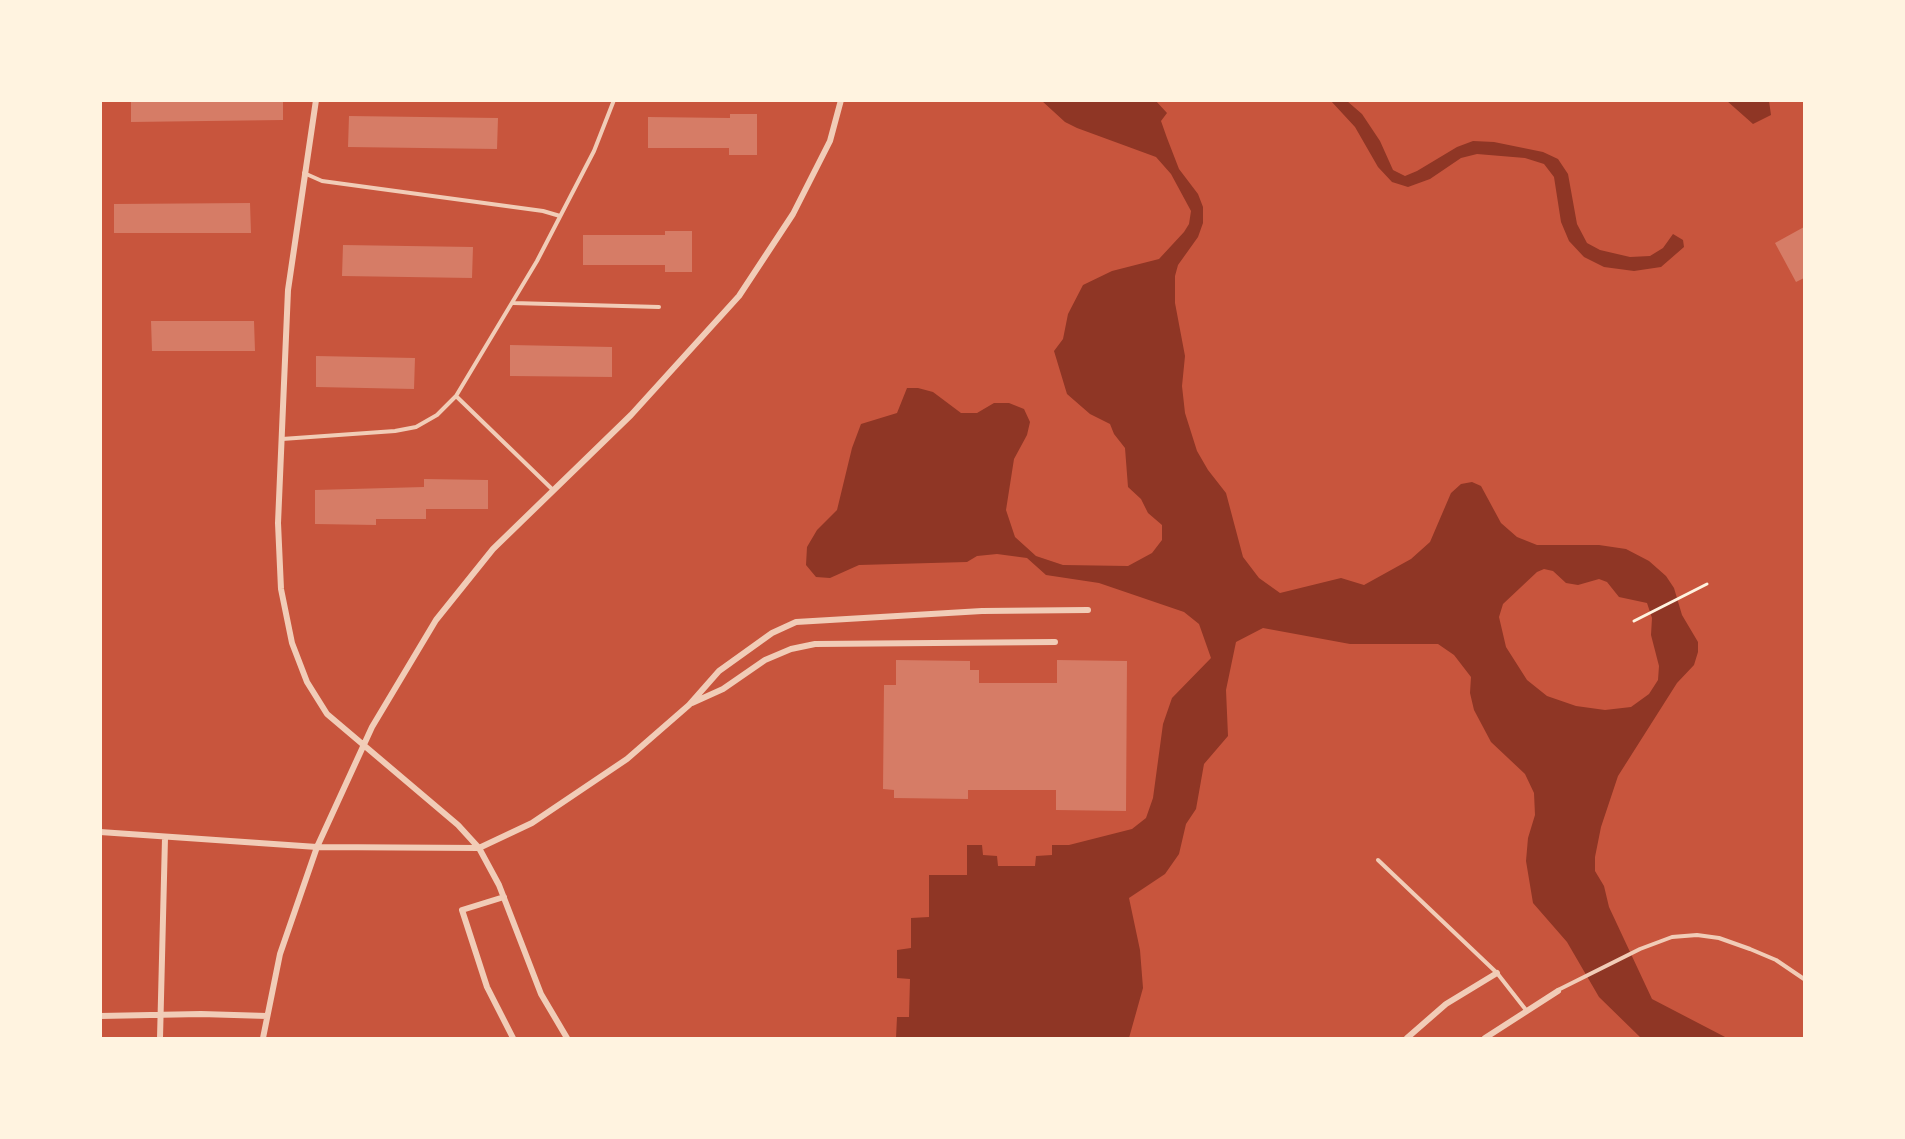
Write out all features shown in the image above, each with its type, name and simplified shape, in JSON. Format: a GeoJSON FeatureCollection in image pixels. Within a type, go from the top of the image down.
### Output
{"type":"FeatureCollection","features":[{"type":"Feature","properties":{"kind":"street"},"geometry":{"type":"LineString","coordinates":[[316,100],[288,290],[278,523],[281,578],[292,643],[307,682],[327,714],[363,747],[458,825],[479,848],[504,897],[541,994],[567,1038]]}},
{"type":"Feature","properties":{"kind":"street"},"geometry":{"type":"LineString","coordinates":[[263,1038],[280,954],[317,847],[363,747],[436,620],[493,549],[631,415],[739,296],[793,214],[830,141],[841,100]]}},
{"type":"Feature","properties":{"kind":"street"},"geometry":{"type":"LineString","coordinates":[[100,832],[317,847],[479,848],[532,823],[627,759],[688,705],[719,671],[772,633],[796,622],[982,611],[1088,610]]}},
{"type":"Feature","properties":{"kind":"street"},"geometry":{"type":"LineString","coordinates":[[688,705],[723,689],[765,660],[791,648],[815,644],[1055,642]]}},
{"type":"Feature","properties":{"kind":"street"},"geometry":{"type":"LineString","coordinates":[[160,1038],[165,838]]}},
{"type":"Feature","properties":{"kind":"street"},"geometry":{"type":"LineString","coordinates":[[504,897],[462,910],[487,987],[513,1038]]}},
{"type":"Feature","properties":{"kind":"street"},"geometry":{"type":"LineString","coordinates":[[1407,1038],[1446,1004],[1497,973]]}},
{"type":"Feature","properties":{"kind":"street"},"geometry":{"type":"LineString","coordinates":[[1485,1038],[1558,991]]}},
{"type":"Feature","properties":{"kind":"street"},"geometry":{"type":"LineString","coordinates":[[100,1016],[267,1017]]}},
{"type":"Feature","properties":{"kind":"lane"},"geometry":{"type":"LineString","coordinates":[[282,439],[395,431],[416,427],[437,415],[456,396],[512,303],[560,216],[594,151],[614,100]]}},
{"type":"Feature","properties":{"kind":"lane"},"geometry":{"type":"LineString","coordinates":[[304,173],[322,181],[543,211],[560,216]]}},
{"type":"Feature","properties":{"kind":"lane"},"geometry":{"type":"LineString","coordinates":[[512,303],[659,307]]}},
{"type":"Feature","properties":{"kind":"lane"},"geometry":{"type":"LineString","coordinates":[[456,396],[553,491]]}},
{"type":"Feature","properties":{"kind":"lane"},"geometry":{"type":"LineString","coordinates":[[1378,860],[1497,973],[1526,1010]]}},
{"type":"Feature","properties":{"kind":"lane"},"geometry":{"type":"LineString","coordinates":[[1558,991],[1640,949],[1672,937],[1697,935],[1719,938],[1776,960],[1804,979]]}},
{"type":"Feature","properties":{"kind":"path"},"geometry":{"type":"LineString","coordinates":[[1634,621],[1707,584]]}},
{"type":"Feature","properties":{"kind":"shaded area"},"geometry":{"type":"Polygon","coordinates":[[[1042,101],[1156,101],[1167,113],[1161,121],[1167,138],[1179,169],[1198,194],[1203,207],[1203,223],[1198,237],[1178,265],[1175,276],[1175,303],[1185,356],[1182,386],[1185,413],[1197,451],[1226,493],[1243,557],[1259,578],[1280,593],[1341,578],[1364,585],[1411,559],[1430,542],[1451,493],[1461,484],[1472,482],[1481,486],[1501,523],[1517,537],[1537,545],[1599,545],[1626,549],[1649,561],[1666,576],[1674,588],[1682,615],[1698,642],[1698,652],[1694,665],[1677,683],[1618,776],[1601,827],[1595,857],[1595,871],[1604,886],[1609,907],[1652,999],[1727,1038],[1641,1038],[1599,997],[1567,942],[1533,903],[1526,861],[1528,838],[1535,815],[1534,793],[1525,774],[1491,742],[1474,710],[1470,693],[1471,677],[1454,655],[1438,644],[1350,644],[1263,628],[1236,642],[1226,690],[1228,736],[1204,764],[1196,809],[1186,824],[1179,854],[1165,874],[1129,898],[1140,950],[1143,988],[1129,1038],[896,1038],[897,1017],[909,1017],[910,979],[897,978],[897,950],[911,948],[911,918],[929,917],[929,875],[967,875],[967,845],[982,845],[983,855],[997,856],[998,866],[1035,866],[1036,856],[1052,855],[1052,845],[1069,845],[1132,829],[1146,818],[1153,798],[1163,724],[1172,698],[1211,658],[1199,624],[1184,612],[1099,583],[1046,575],[1027,558],[997,554],[977,556],[967,562],[859,565],[830,578],[816,577],[806,565],[807,547],[817,530],[837,510],[852,448],[861,424],[897,413],[907,388],[933,392],[961,413],[977,413],[994,403],[1009,403],[1024,409],[1030,422],[1027,435],[1014,459],[1006,510],[1015,537],[1036,556],[1063,565],[1128,566],[1152,553],[1162,540],[1162,525],[1148,513],[1141,499],[1128,487],[1125,448],[1114,434],[1110,424],[1090,414],[1067,394],[1054,351],[1063,339],[1068,314],[1083,285],[1112,271],[1159,259],[1184,232],[1189,224],[1191,211],[1171,174],[1156,157],[1065,122],[1042,101]],[[1544,569],[1537,572],[1503,604],[1499,617],[1506,647],[1527,680],[1547,696],[1576,706],[1605,710],[1631,707],[1649,694],[1658,680],[1659,666],[1651,635],[1652,618],[1647,603],[1619,597],[1607,582],[1599,579],[1578,585],[1566,583],[1553,571],[1544,569]]]}},
{"type":"Feature","properties":{"kind":"shaded area"},"geometry":{"type":"Polygon","coordinates":[[[1331,101],[1347,101],[1362,114],[1380,141],[1393,170],[1405,176],[1457,147],[1473,141],[1494,142],[1543,152],[1558,159],[1568,174],[1577,224],[1587,243],[1600,250],[1630,257],[1650,256],[1663,248],[1673,234],[1683,240],[1684,247],[1661,267],[1634,271],[1604,267],[1584,257],[1569,241],[1561,222],[1554,177],[1544,164],[1525,158],[1477,154],[1461,158],[1430,179],[1408,187],[1392,182],[1378,167],[1355,127],[1331,101]]]}},
{"type":"Feature","properties":{"kind":"shaded area"},"geometry":{"type":"Polygon","coordinates":[[[1727,101],[1769,101],[1771,115],[1753,124],[1727,101]]]}},
{"type":"Feature","properties":{"kind":"building"},"geometry":{"type":"Polygon","coordinates":[[[131,100],[283,100],[283,120],[131,122],[131,100]]]}},
{"type":"Feature","properties":{"kind":"building"},"geometry":{"type":"Polygon","coordinates":[[[730,114],[757,114],[757,155],[729,155],[729,148],[648,148],[648,117],[730,118],[730,114]]]}},
{"type":"Feature","properties":{"kind":"building"},"geometry":{"type":"Polygon","coordinates":[[[349,116],[498,118],[497,149],[348,147],[349,116]]]}},
{"type":"Feature","properties":{"kind":"building"},"geometry":{"type":"Polygon","coordinates":[[[250,203],[251,233],[114,233],[114,204],[250,203]]]}},
{"type":"Feature","properties":{"kind":"building"},"geometry":{"type":"Polygon","coordinates":[[[1804,227],[1804,278],[1796,282],[1775,243],[1804,227]]]}},
{"type":"Feature","properties":{"kind":"building"},"geometry":{"type":"Polygon","coordinates":[[[665,231],[692,231],[692,272],[665,272],[665,265],[583,265],[583,235],[665,235],[665,231]]]}},
{"type":"Feature","properties":{"kind":"building"},"geometry":{"type":"Polygon","coordinates":[[[343,245],[473,247],[472,278],[342,276],[343,245]]]}},
{"type":"Feature","properties":{"kind":"building"},"geometry":{"type":"Polygon","coordinates":[[[151,321],[254,321],[255,351],[152,351],[151,321]]]}},
{"type":"Feature","properties":{"kind":"building"},"geometry":{"type":"Polygon","coordinates":[[[510,345],[612,347],[612,377],[510,376],[510,345]]]}},
{"type":"Feature","properties":{"kind":"building"},"geometry":{"type":"Polygon","coordinates":[[[316,356],[415,358],[414,389],[316,387],[316,356]]]}},
{"type":"Feature","properties":{"kind":"building"},"geometry":{"type":"Polygon","coordinates":[[[424,479],[488,480],[488,509],[426,509],[426,519],[376,519],[376,525],[315,524],[315,490],[424,487],[424,479]]]}},
{"type":"Feature","properties":{"kind":"building"},"geometry":{"type":"Polygon","coordinates":[[[896,660],[970,661],[970,670],[979,670],[979,683],[1057,683],[1057,660],[1127,661],[1126,811],[1056,810],[1056,790],[968,790],[968,799],[894,798],[894,790],[883,789],[884,685],[896,685],[896,660]]]}}]}
